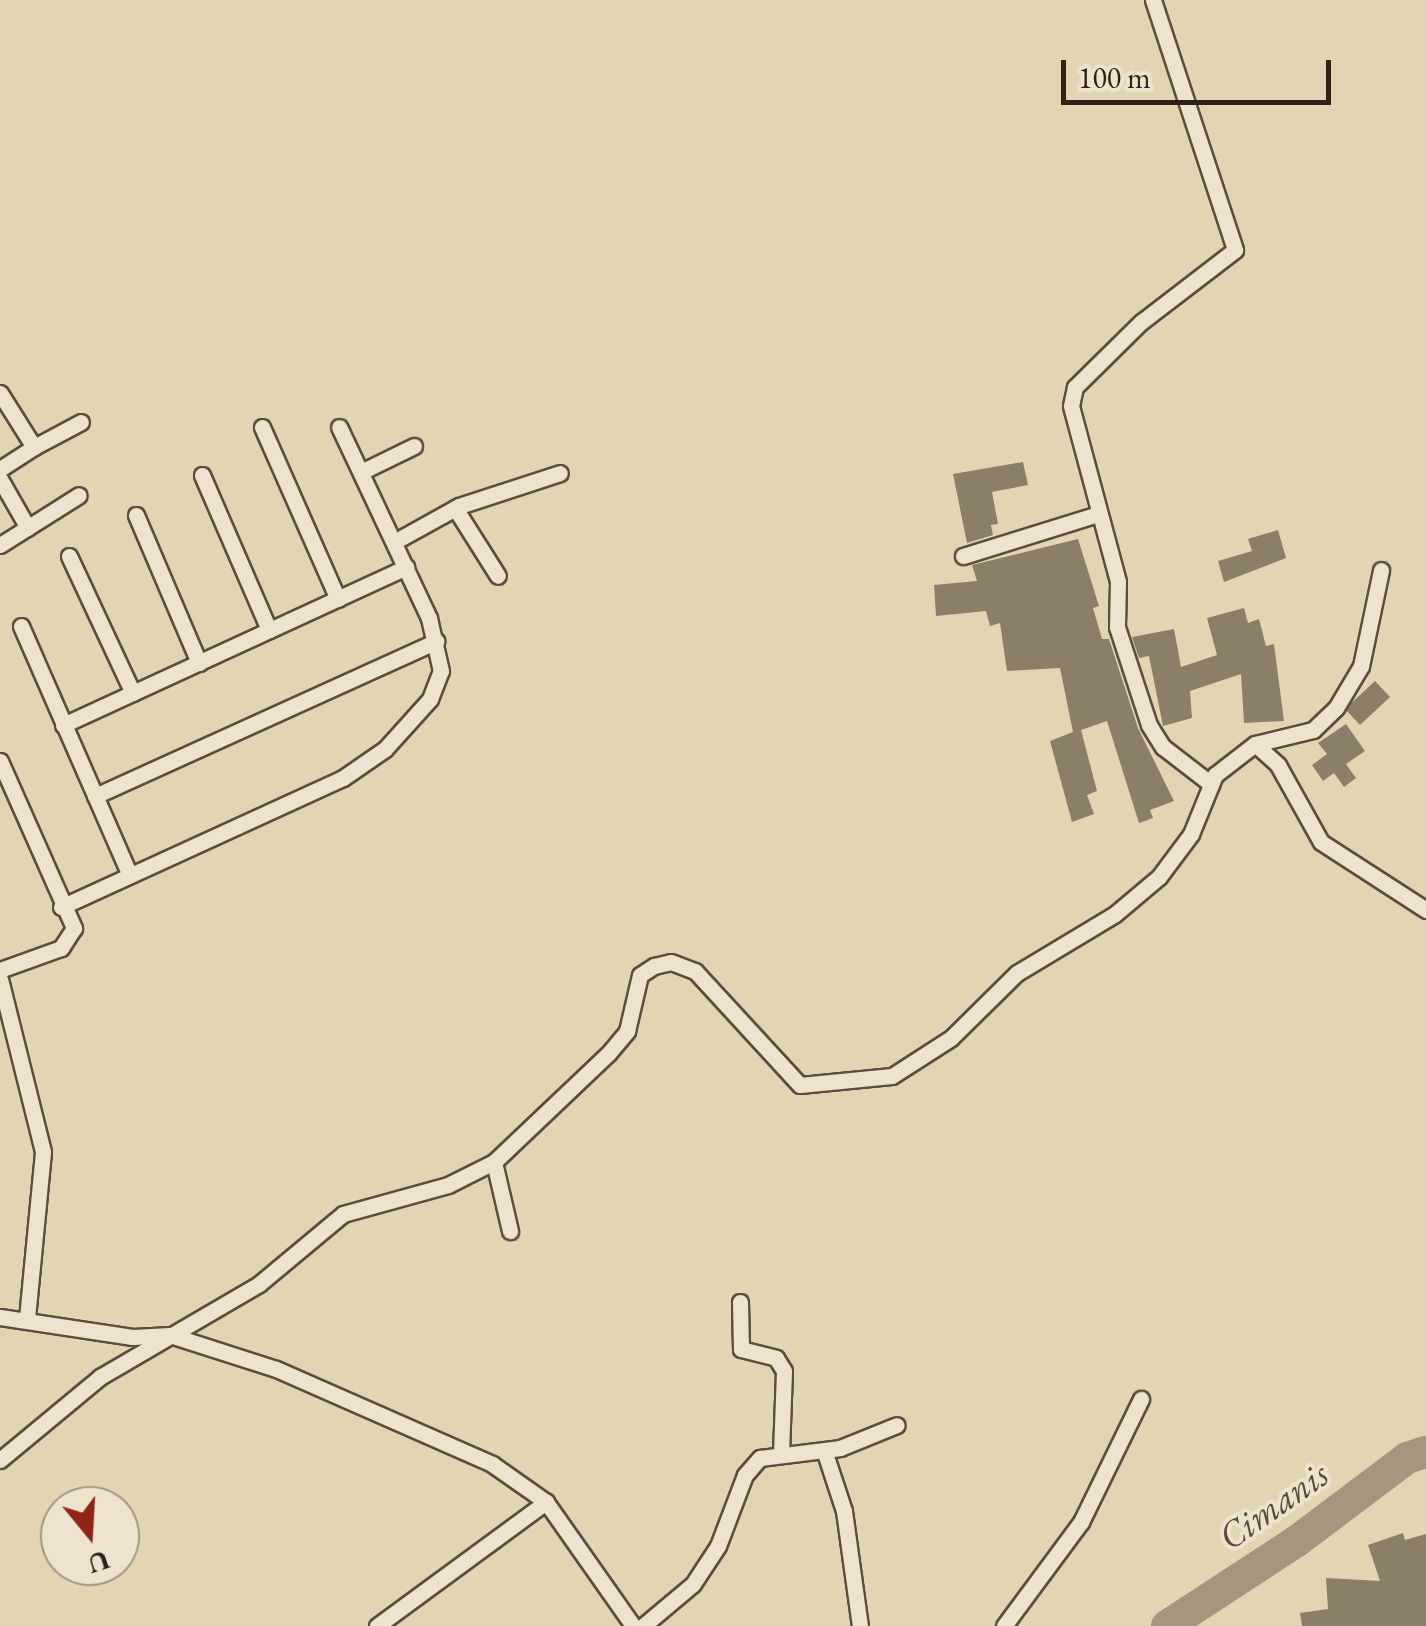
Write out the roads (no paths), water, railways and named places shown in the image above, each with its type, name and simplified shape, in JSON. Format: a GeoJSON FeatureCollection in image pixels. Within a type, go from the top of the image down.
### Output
{"type":"FeatureCollection","features":[{"type":"Feature","properties":{"kind":"street"},"geometry":{"type":"LineString","coordinates":[[1153,0],[1236,245],[1227,261],[1141,322],[1070,394],[1118,582],[1120,636],[1155,738],[1211,784]]}},
{"type":"Feature","properties":{"kind":"street"},"geometry":{"type":"LineString","coordinates":[[0,392],[34,447]]}},
{"type":"Feature","properties":{"kind":"street"},"geometry":{"type":"LineString","coordinates":[[0,468],[81,422]]}},
{"type":"Feature","properties":{"kind":"street"},"geometry":{"type":"LineString","coordinates":[[262,426],[338,598]]}},
{"type":"Feature","properties":{"kind":"street"},"geometry":{"type":"LineString","coordinates":[[60,907],[343,778],[385,749],[438,686],[437,641],[339,427]]}},
{"type":"Feature","properties":{"kind":"street"},"geometry":{"type":"LineString","coordinates":[[361,472],[414,446]]}},
{"type":"Feature","properties":{"kind":"street"},"geometry":{"type":"LineString","coordinates":[[394,542],[455,508],[560,473]]}},
{"type":"Feature","properties":{"kind":"street"},"geometry":{"type":"LineString","coordinates":[[202,475],[269,630]]}},
{"type":"Feature","properties":{"kind":"street"},"geometry":{"type":"LineString","coordinates":[[0,479],[28,528]]}},
{"type":"Feature","properties":{"kind":"street"},"geometry":{"type":"LineString","coordinates":[[0,545],[79,494]]}},
{"type":"Feature","properties":{"kind":"street"},"geometry":{"type":"LineString","coordinates":[[455,508],[498,576]]}},
{"type":"Feature","properties":{"kind":"street"},"geometry":{"type":"LineString","coordinates":[[964,556],[1098,514]]}},
{"type":"Feature","properties":{"kind":"street"},"geometry":{"type":"LineString","coordinates":[[136,515],[199,663]]}},
{"type":"Feature","properties":{"kind":"street"},"geometry":{"type":"LineString","coordinates":[[69,556],[132,693]]}},
{"type":"Feature","properties":{"kind":"street"},"geometry":{"type":"LineString","coordinates":[[63,724],[406,567]]}},
{"type":"Feature","properties":{"kind":"street"},"geometry":{"type":"LineString","coordinates":[[0,1460],[100,1377],[165,1334],[259,1284],[343,1214],[448,1185],[494,1162],[553,1112],[627,1031],[640,975],[672,962],[694,971],[800,1084],[892,1076],[951,1038],[1017,973],[1115,914],[1159,877],[1191,834],[1211,784],[1235,754],[1254,744],[1313,730],[1336,708],[1360,666],[1382,570]]}},
{"type":"Feature","properties":{"kind":"street"},"geometry":{"type":"LineString","coordinates":[[22,626],[130,876]]}},
{"type":"Feature","properties":{"kind":"street"},"geometry":{"type":"LineString","coordinates":[[95,796],[437,641]]}},
{"type":"Feature","properties":{"kind":"street"},"geometry":{"type":"LineString","coordinates":[[1254,744],[1278,765],[1321,842],[1426,910]]}},
{"type":"Feature","properties":{"kind":"street"},"geometry":{"type":"LineString","coordinates":[[0,761],[60,907],[72,916],[72,939],[0,970]]}},
{"type":"Feature","properties":{"kind":"street"},"geometry":{"type":"LineString","coordinates":[[0,978],[43,1152],[27,1319]]}},
{"type":"Feature","properties":{"kind":"street"},"geometry":{"type":"LineString","coordinates":[[494,1162],[510,1231]]}},
{"type":"Feature","properties":{"kind":"street"},"geometry":{"type":"LineString","coordinates":[[740,1302],[741,1348],[776,1358],[784,1371],[781,1451]]}},
{"type":"Feature","properties":{"kind":"street"},"geometry":{"type":"LineString","coordinates":[[0,1317],[133,1337],[165,1334],[276,1369],[492,1464],[546,1502],[633,1626]]}},
{"type":"Feature","properties":{"kind":"street"},"geometry":{"type":"LineString","coordinates":[[1004,1626],[1081,1522],[1141,1399]]}},
{"type":"Feature","properties":{"kind":"street"},"geometry":{"type":"LineString","coordinates":[[643,1626],[678,1602],[710,1559],[745,1474],[760,1458],[781,1451],[824,1450],[897,1426]]}},
{"type":"Feature","properties":{"kind":"street"},"geometry":{"type":"LineString","coordinates":[[824,1450],[844,1511],[860,1626]]}},
{"type":"Feature","properties":{"kind":"street"},"geometry":{"type":"LineString","coordinates":[[377,1626],[546,1502]]}},
{"type":"Feature","properties":{"kind":"waterway","name":"Cimanis"},"geometry":{"type":"LineString","coordinates":[[1167,1626],[1297,1541],[1407,1458],[1426,1452]]}}]}
